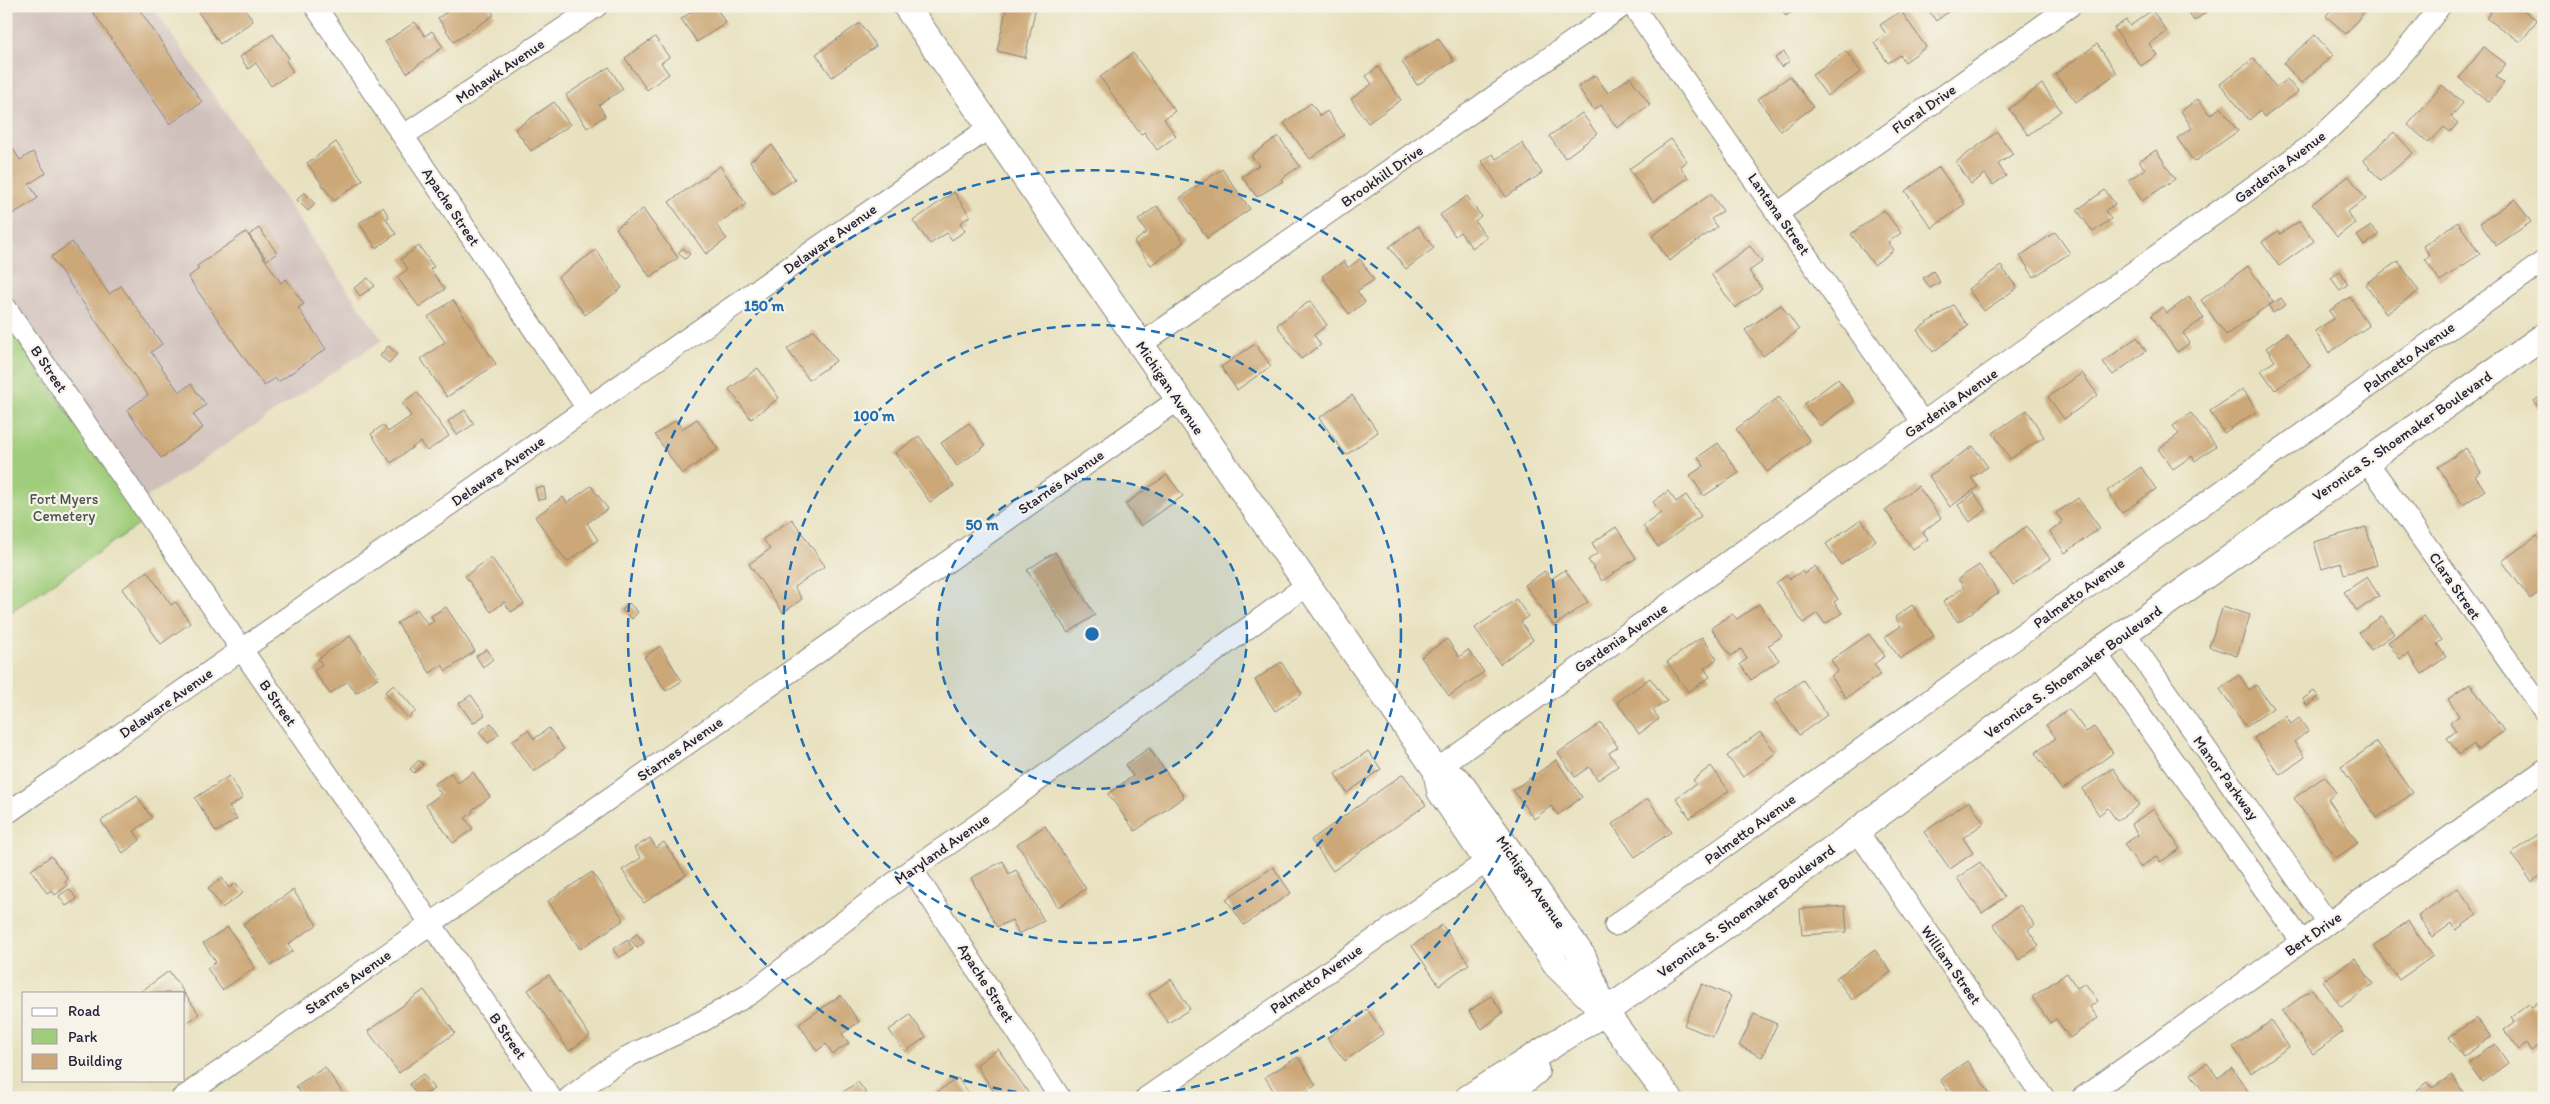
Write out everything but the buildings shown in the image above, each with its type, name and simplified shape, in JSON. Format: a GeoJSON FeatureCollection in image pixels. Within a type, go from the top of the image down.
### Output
{"type":"FeatureCollection","features":[{"type":"Feature","properties":{"kind":"street","name":"Apache Street"},"geometry":{"type":"LineString","coordinates":[[315,6],[587,408]]}},
{"type":"Feature","properties":{"kind":"street","name":"Mohawk Avenue"},"geometry":{"type":"LineString","coordinates":[[403,136],[597,6]]}},
{"type":"Feature","properties":{"kind":"street","name":"Brookhill Drive"},"geometry":{"type":"LineString","coordinates":[[1140,344],[1624,6]]}},
{"type":"Feature","properties":{"kind":"street","name":"Lantana Street"},"geometry":{"type":"LineString","coordinates":[[1633,6],[1923,423]]}},
{"type":"Feature","properties":{"kind":"street","name":"Floral Drive"},"geometry":{"type":"LineString","coordinates":[[1778,213],[2070,6]]}},
{"type":"Feature","properties":{"kind":"street","name":"Gardenia Avenue"},"geometry":{"type":"LineString","coordinates":[[1436,770],[2310,146],[2361,101],[2407,51],[2440,6]]}},
{"type":"Feature","properties":{"kind":"street","name":"Michigan Avenue"},"geometry":{"type":"LineString","coordinates":[[912,8],[989,128],[1436,770],[1440,790],[1558,968],[1605,1012],[1669,1098]]}},
{"type":"Feature","properties":{"kind":"street","name":"Delaware Avenue"},"geometry":{"type":"LineString","coordinates":[[6,814],[989,128]]}},
{"type":"Feature","properties":{"kind":"street","name":"Palmetto Avenue"},"geometry":{"type":"LineString","coordinates":[[1615,925],[2544,261]]}},
{"type":"Feature","properties":{"kind":"street","name":"B Street"},"geometry":{"type":"LineString","coordinates":[[6,308],[550,1098]]}},
{"type":"Feature","properties":{"kind":"street","name":"Veronica S. Shoemaker Boulevard"},"geometry":{"type":"LineString","coordinates":[[1468,1098],[1605,1012],[1857,831],[2096,653],[2366,460],[2544,336]]}},
{"type":"Feature","properties":{"kind":"street","name":"Starnes Avenue"},"geometry":{"type":"LineString","coordinates":[[182,1098],[1178,400]]}},
{"type":"Feature","properties":{"kind":"street","name":"Clara Street"},"geometry":{"type":"LineString","coordinates":[[2366,460],[2544,711]]}},
{"type":"Feature","properties":{"kind":"street","name":"Maryland Avenue"},"geometry":{"type":"LineString","coordinates":[[569,1098],[608,1068],[630,1055],[702,1022],[750,994],[801,952],[912,869],[974,827],[1307,585]]}},
{"type":"Feature","properties":{"kind":"street","name":"Manor Parkway"},"geometry":{"type":"LineString","coordinates":[[2125,633],[2328,923]]}},
{"type":"Feature","properties":{"kind":"street"},"geometry":{"type":"LineString","coordinates":[[2096,653],[2302,942]]}},
{"type":"Feature","properties":{"kind":"street","name":"Michigan Avenue"},"geometry":{"type":"LineString","coordinates":[[1436,770],[1458,780],[1526,875],[1583,957],[1605,1012]]}},
{"type":"Feature","properties":{"kind":"street","name":"Bert Drive"},"geometry":{"type":"LineString","coordinates":[[2082,1098],[2544,770]]}},
{"type":"Feature","properties":{"kind":"street","name":"William Street"},"geometry":{"type":"LineString","coordinates":[[1857,831],[2044,1098]]}},
{"type":"Feature","properties":{"kind":"street","name":"Palmetto Avenue"},"geometry":{"type":"LineString","coordinates":[[1146,1098],[1486,862]]}},
{"type":"Feature","properties":{"kind":"street","name":"Apache Street"},"geometry":{"type":"LineString","coordinates":[[912,869],[1060,1098]]}},
{"type":"Feature","properties":{"kind":"street","name":"Veronica S. Shoemaker Boulevard"},"geometry":{"type":"LineString","coordinates":[[1504,1098],[1605,1012]]}},
{"type":"Feature","properties":{"kind":"shaded area"},"geometry":{"type":"Polygon","coordinates":[[[6,6],[152,6],[382,340],[140,502],[6,308],[6,6]]]}},
{"type":"Feature","properties":{"kind":"green space","name":"Fort Myers Cemetery"},"geometry":{"type":"Polygon","coordinates":[[[6,323],[143,522],[6,615],[6,323]]]}}]}
